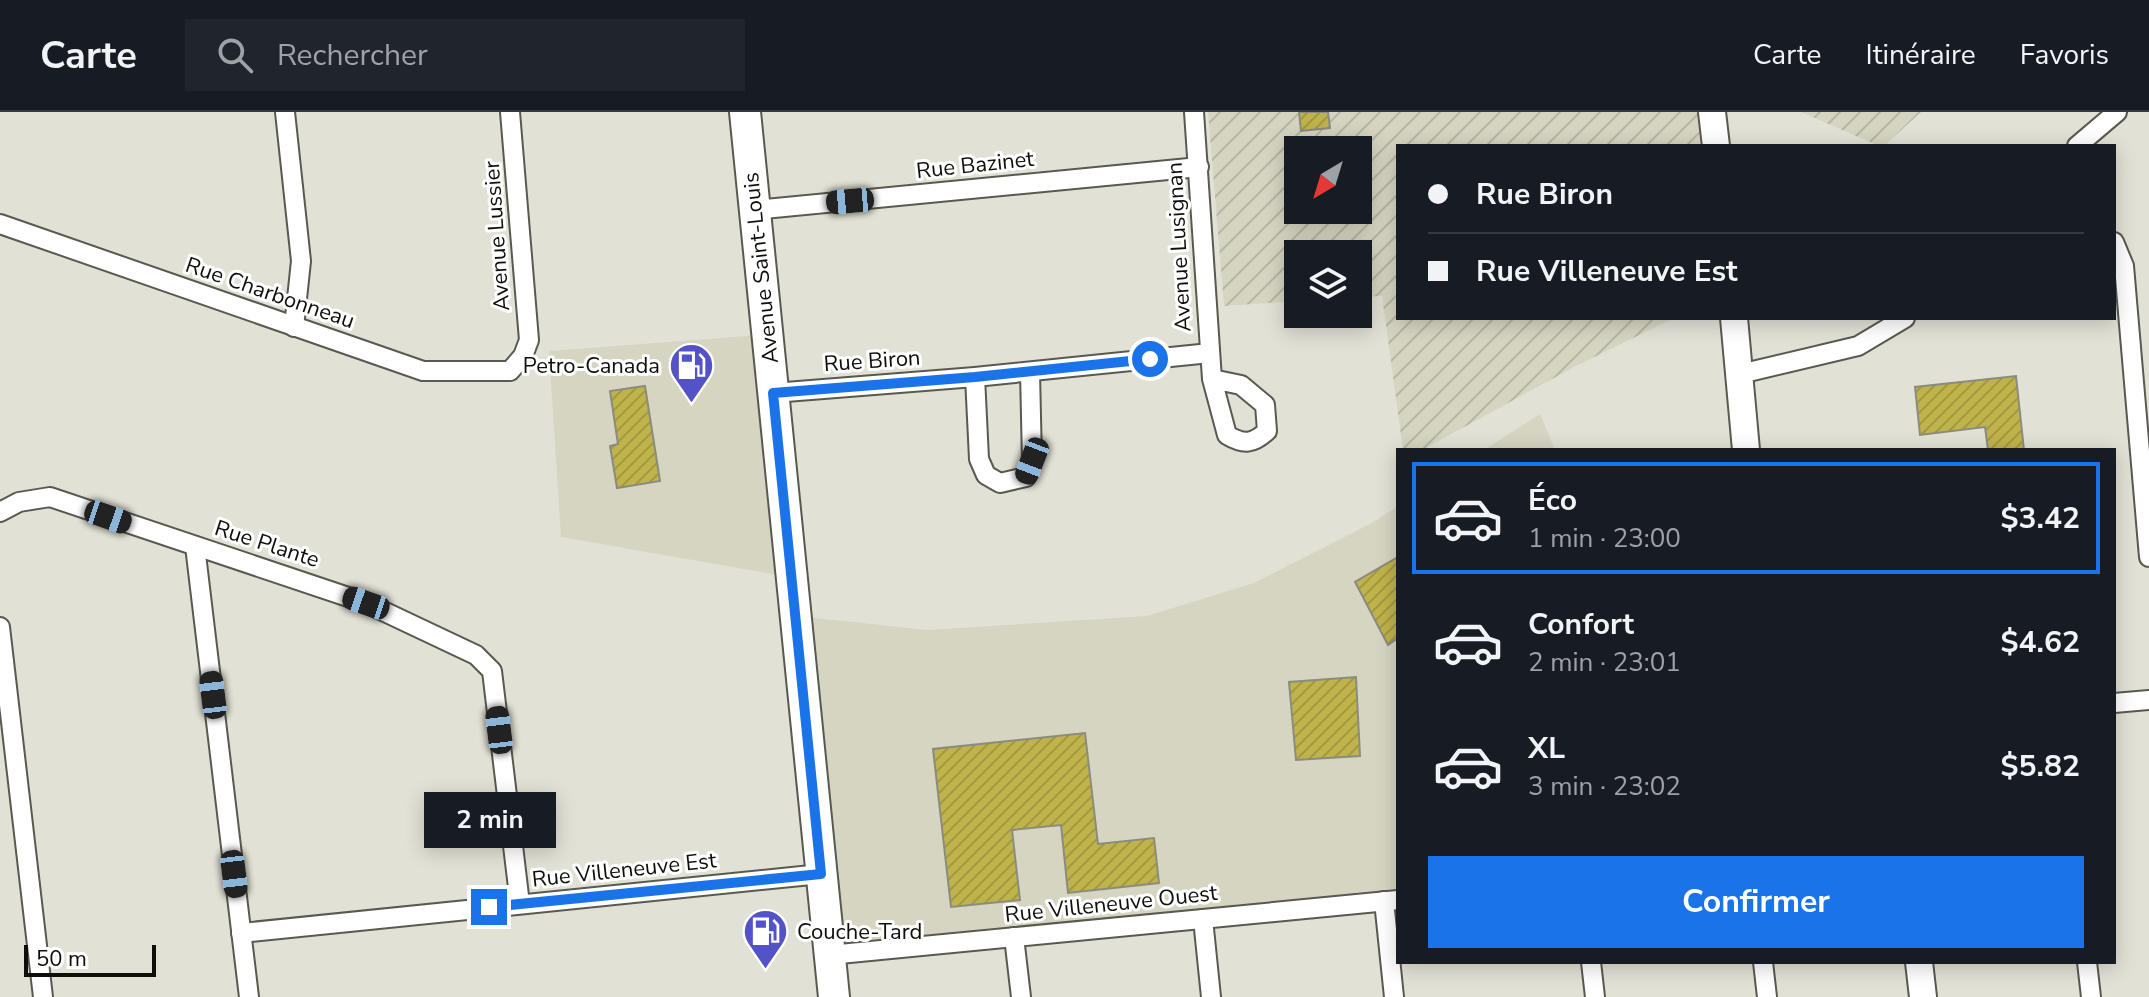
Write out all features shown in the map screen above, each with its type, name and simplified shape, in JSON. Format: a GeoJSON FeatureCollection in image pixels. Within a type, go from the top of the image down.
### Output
{"type":"FeatureCollection","features":[{"type":"Feature","properties":{"kind":"main road","name":"Avenue Saint-Louis"},"geometry":{"type":"LineString","coordinates":[[745,112],[834,997]]}},
{"type":"Feature","properties":{"kind":"street"},"geometry":{"type":"LineString","coordinates":[[285,112],[301,261],[294,327]]}},
{"type":"Feature","properties":{"kind":"street","name":"Avenue Lussier"},"geometry":{"type":"LineString","coordinates":[[510,112],[529,340],[523,356]]}},
{"type":"Feature","properties":{"kind":"street","name":"Avenue Lusignan"},"geometry":{"type":"LineString","coordinates":[[1194,112],[1212,379]]}},
{"type":"Feature","properties":{"kind":"street"},"geometry":{"type":"LineString","coordinates":[[1712,112],[1716,144]]}},
{"type":"Feature","properties":{"kind":"street"},"geometry":{"type":"LineString","coordinates":[[2079,144],[2117,112]]}},
{"type":"Feature","properties":{"kind":"street","name":"Rue Bazinet"},"geometry":{"type":"LineString","coordinates":[[755,210],[1199,167]]}},
{"type":"Feature","properties":{"kind":"street","name":"Rue Charbonneau"},"geometry":{"type":"LineString","coordinates":[[0,224],[423,371],[510,371],[523,356]]}},
{"type":"Feature","properties":{"kind":"street"},"geometry":{"type":"LineString","coordinates":[[2116,247],[2124,266],[2149,557]]}},
{"type":"Feature","properties":{"kind":"street"},"geometry":{"type":"LineString","coordinates":[[1734,320],[1746,448]]}},
{"type":"Feature","properties":{"kind":"street"},"geometry":{"type":"LineString","coordinates":[[1740,374],[1858,346],[1902,320]]}},
{"type":"Feature","properties":{"kind":"street","name":"Rue Biron"},"geometry":{"type":"LineString","coordinates":[[773,393],[1030,372],[1210,353]]}},
{"type":"Feature","properties":{"kind":"street"},"geometry":{"type":"LineString","coordinates":[[975,377],[979,459],[986,475],[1000,483],[1026,477],[1032,461],[1030,372]]}},
{"type":"Feature","properties":{"kind":"street","name":"Rue Plante"},"geometry":{"type":"LineString","coordinates":[[0,512],[19,502],[50,497],[366,603],[476,655],[492,671],[520,904]]}},
{"type":"Feature","properties":{"kind":"street"},"geometry":{"type":"LineString","coordinates":[[195,546],[249,997]]}},
{"type":"Feature","properties":{"kind":"street"},"geometry":{"type":"LineString","coordinates":[[0,627],[43,997]]}},
{"type":"Feature","properties":{"kind":"street"},"geometry":{"type":"LineString","coordinates":[[2116,703],[2149,700]]}},
{"type":"Feature","properties":{"kind":"street","name":"Rue Villeneuve Est"},"geometry":{"type":"LineString","coordinates":[[241,933],[821,874]]}},
{"type":"Feature","properties":{"kind":"street"},"geometry":{"type":"LineString","coordinates":[[1391,901],[1394,997]]}},
{"type":"Feature","properties":{"kind":"street","name":"Rue Villeneuve Ouest"},"geometry":{"type":"LineString","coordinates":[[829,955],[1391,901]]}},
{"type":"Feature","properties":{"kind":"street"},"geometry":{"type":"LineString","coordinates":[[1203,919],[1211,997]]}},
{"type":"Feature","properties":{"kind":"street"},"geometry":{"type":"LineString","coordinates":[[1014,937],[1021,997]]}},
{"type":"Feature","properties":{"kind":"street"},"geometry":{"type":"LineString","coordinates":[[1591,964],[1595,997]]}},
{"type":"Feature","properties":{"kind":"street"},"geometry":{"type":"LineString","coordinates":[[1763,964],[1767,997]]}},
{"type":"Feature","properties":{"kind":"street"},"geometry":{"type":"LineString","coordinates":[[1919,964],[1923,997]]}},
{"type":"Feature","properties":{"kind":"street"},"geometry":{"type":"LineString","coordinates":[[2087,964],[2091,997]]}},
{"type":"Feature","properties":{"kind":"shaded area"},"geometry":{"type":"Polygon","coordinates":[[[1208,112],[1703,112],[1706,144],[1396,144],[1396,320],[1670,320],[1576,366],[1426,448],[1403,448],[1382,296],[1372,296],[1372,240],[1284,240],[1284,302],[1224,306],[1208,112]]]}},
{"type":"Feature","properties":{"kind":"shaded area"},"geometry":{"type":"Polygon","coordinates":[[[1801,112],[1921,112],[1886,144],[1874,144],[1801,112]]]}},
{"type":"Feature","properties":{"kind":"shaded area"},"geometry":{"type":"Polygon","coordinates":[[[761,335],[789,577],[561,537],[549,351],[761,335]]]}},
{"type":"Feature","properties":{"kind":"shaded area"},"geometry":{"type":"Polygon","coordinates":[[[1540,414],[1554,448],[1487,448],[1540,414]]]}},
{"type":"Feature","properties":{"kind":"shaded area"},"geometry":{"type":"Polygon","coordinates":[[[1396,507],[1396,893],[829,955],[796,616],[928,630],[1147,616],[1254,583],[1372,523],[1396,507]]]}},
{"type":"Feature","properties":{"kind":"building"},"geometry":{"type":"Polygon","coordinates":[[[1299,112],[1328,112],[1330,128],[1301,131],[1299,112]]]}},
{"type":"Feature","properties":{"kind":"building"},"geometry":{"type":"Polygon","coordinates":[[[2016,376],[2024,448],[1988,448],[1985,427],[1920,435],[1915,387],[2016,376]]]}},
{"type":"Feature","properties":{"kind":"building"},"geometry":{"type":"Polygon","coordinates":[[[645,386],[660,481],[617,488],[610,446],[618,444],[610,391],[645,386]]]}},
{"type":"Feature","properties":{"kind":"building"},"geometry":{"type":"Polygon","coordinates":[[[1396,558],[1396,639],[1388,645],[1355,582],[1396,558]]]}},
{"type":"Feature","properties":{"kind":"building"},"geometry":{"type":"Polygon","coordinates":[[[1356,677],[1360,756],[1296,760],[1289,682],[1356,677]]]}},
{"type":"Feature","properties":{"kind":"building"},"geometry":{"type":"Polygon","coordinates":[[[1085,733],[1098,844],[1154,838],[1159,883],[1068,893],[1061,825],[1012,830],[1020,900],[951,907],[933,749],[1085,733]]]}},
{"type":"Feature","properties":{"kind":"place","name":"Petro-Canada"},"geometry":{"type":"Point","coordinates":[691,405]}},
{"type":"Feature","properties":{"kind":"place","name":"Couche-Tard"},"geometry":{"type":"Point","coordinates":[766,971]}},
{"type":"Feature","properties":{"kind":"route"},"geometry":{"type":"LineString","coordinates":[[489,907],[821,874],[773,393],[1150,359]]}}]}
